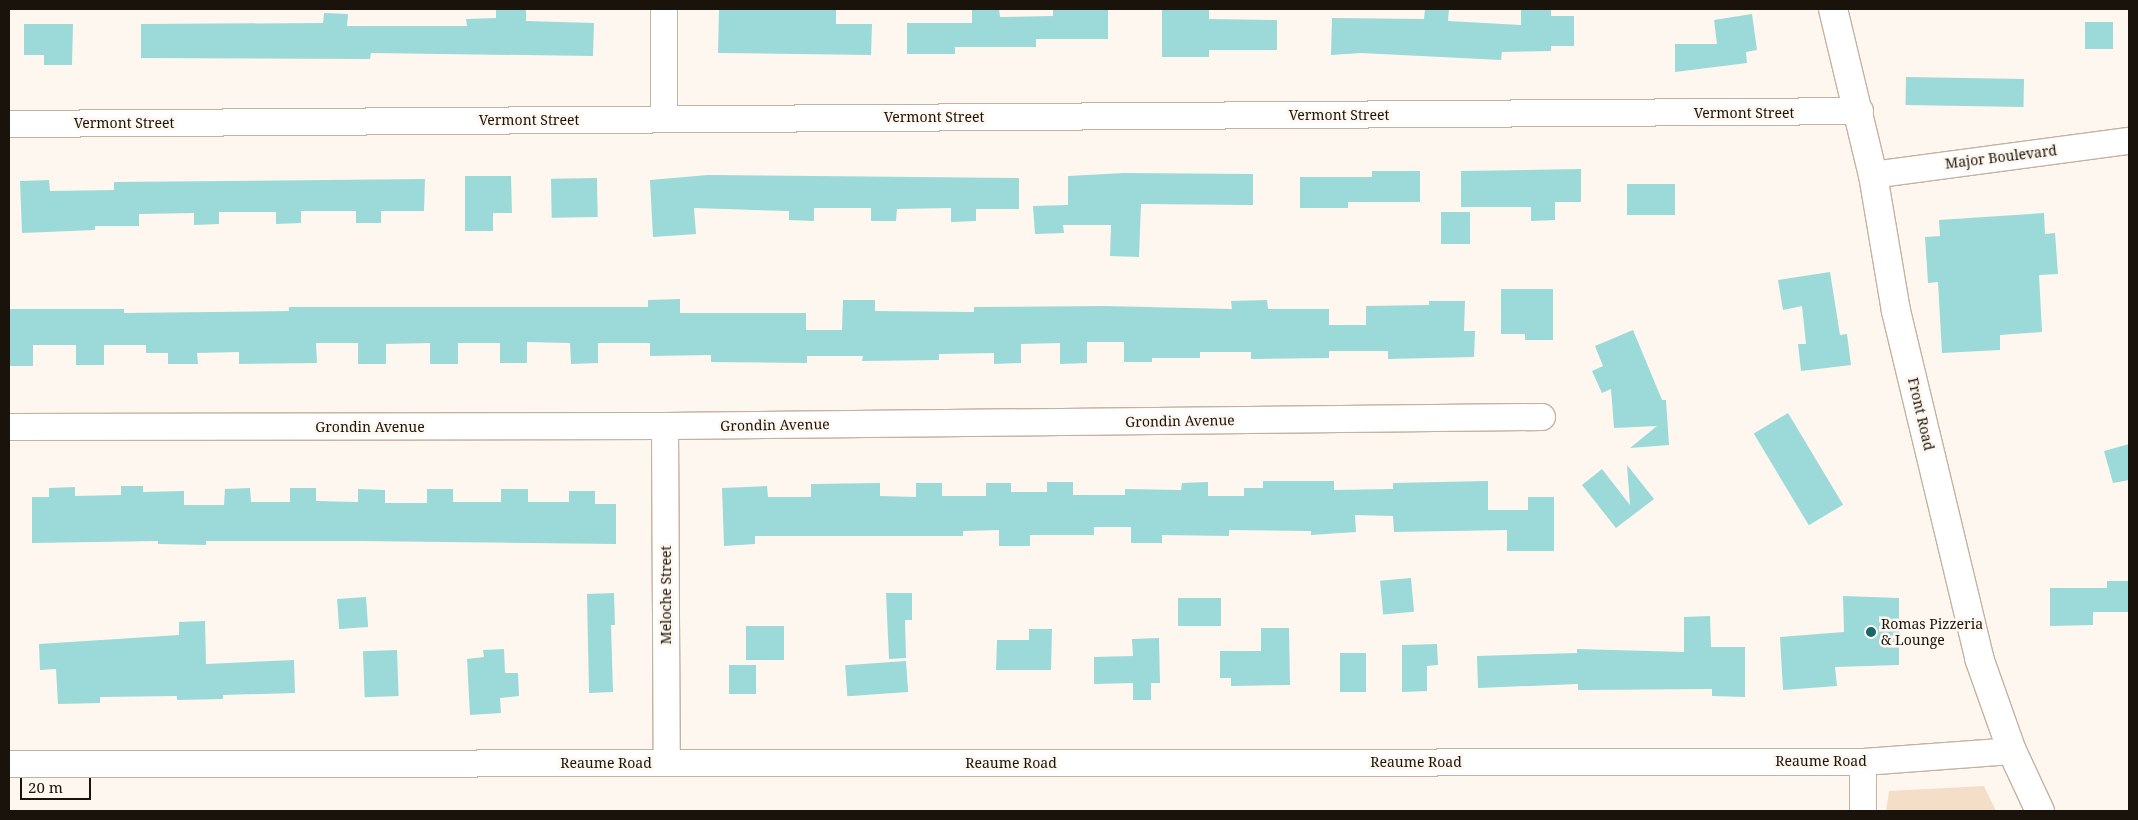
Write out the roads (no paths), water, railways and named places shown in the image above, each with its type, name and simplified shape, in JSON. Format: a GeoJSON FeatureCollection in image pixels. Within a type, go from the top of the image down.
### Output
{"type":"FeatureCollection","features":[{"type":"Feature","properties":{"kind":"main road","name":"Front Road"},"geometry":{"type":"LineString","coordinates":[[1833,9],[1860,111],[1874,175],[1896,311],[1980,658],[2012,751],[2040,811]]}},
{"type":"Feature","properties":{"kind":"street"},"geometry":{"type":"LineString","coordinates":[[664,9],[664,118]]}},
{"type":"Feature","properties":{"kind":"street","name":"Vermont Street"},"geometry":{"type":"LineString","coordinates":[[9,124],[1860,111]]}},
{"type":"Feature","properties":{"kind":"street","name":"Major Boulevard"},"geometry":{"type":"LineString","coordinates":[[1874,175],[2129,141]]}},
{"type":"Feature","properties":{"kind":"street","name":"Grondin Avenue"},"geometry":{"type":"LineString","coordinates":[[9,427],[665,426],[1542,417]]}},
{"type":"Feature","properties":{"kind":"street","name":"Meloche Street"},"geometry":{"type":"LineString","coordinates":[[665,426],[667,763]]}},
{"type":"Feature","properties":{"kind":"street","name":"Reaume Road"},"geometry":{"type":"LineString","coordinates":[[9,764],[1863,762],[2012,751]]}},
{"type":"Feature","properties":{"kind":"street"},"geometry":{"type":"LineString","coordinates":[[1863,762],[1863,811]]}},
{"type":"Feature","properties":{"kind":"place","name":"Romas Pizzeria & Lounge"},"geometry":{"type":"Point","coordinates":[1871,632]}}]}
